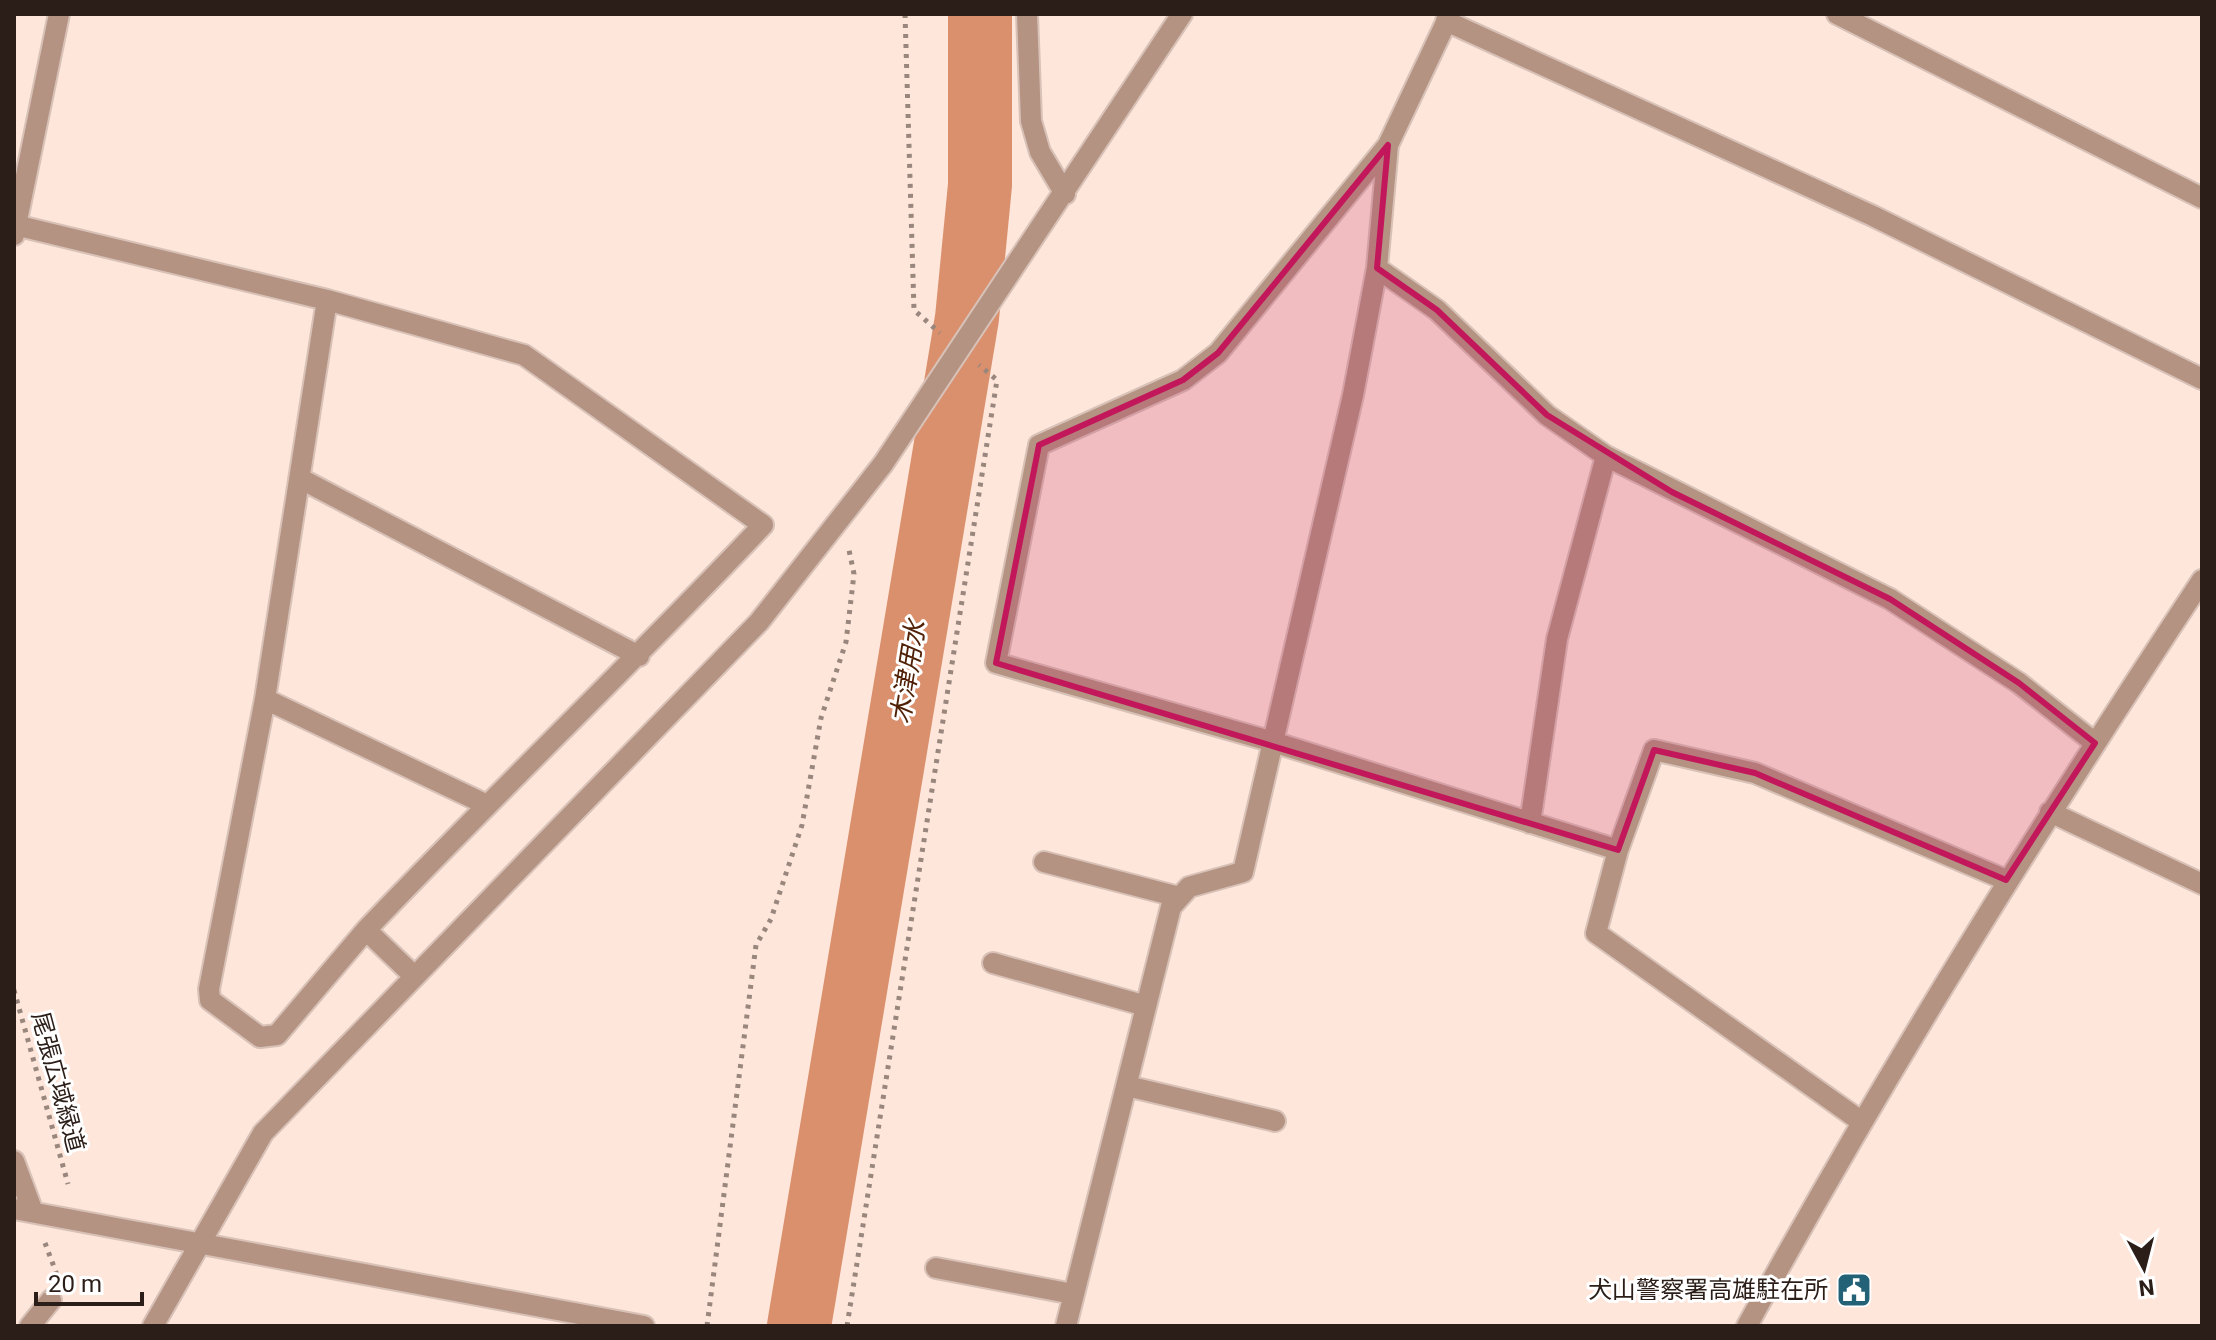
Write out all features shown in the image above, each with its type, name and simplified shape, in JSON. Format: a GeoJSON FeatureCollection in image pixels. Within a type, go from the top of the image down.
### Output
{"type":"FeatureCollection","features":[{"type":"Feature","properties":{"kind":"street"},"geometry":{"type":"LineString","coordinates":[[59,14],[15,230],[327,300],[524,355],[763,525],[639,656],[485,804],[366,930],[277,1035],[260,1037],[210,1000],[209,989],[265,699],[327,300]]}},
{"type":"Feature","properties":{"kind":"street"},"geometry":{"type":"LineString","coordinates":[[1027,14],[1031,121],[1040,152],[1065,194]]}},
{"type":"Feature","properties":{"kind":"street"},"geometry":{"type":"LineString","coordinates":[[153,1326],[263,1133],[413,975],[759,622],[831,531],[883,464],[1182,14]]}},
{"type":"Feature","properties":{"kind":"street"},"geometry":{"type":"LineString","coordinates":[[1837,14],[2202,198]]}},
{"type":"Feature","properties":{"kind":"street"},"geometry":{"type":"LineString","coordinates":[[1618,850],[1273,742],[996,663],[1039,445],[1183,380],[1218,353],[1388,145],[1448,18],[1873,216],[2202,379]]}},
{"type":"Feature","properties":{"kind":"street"},"geometry":{"type":"LineString","coordinates":[[1066,1326],[1171,907],[1189,887],[1243,872],[1353,395],[1377,268],[1388,145]]}},
{"type":"Feature","properties":{"kind":"street"},"geometry":{"type":"LineString","coordinates":[[1377,268],[1437,310],[1547,415],[1606,456],[1890,599],[2019,683],[2095,743]]}},
{"type":"Feature","properties":{"kind":"street"},"geometry":{"type":"LineString","coordinates":[[1530,823],[1557,639],[1606,456]]}},
{"type":"Feature","properties":{"kind":"street"},"geometry":{"type":"LineString","coordinates":[[301,479],[639,656]]}},
{"type":"Feature","properties":{"kind":"street"},"geometry":{"type":"LineString","coordinates":[[1747,1326],[1862,1122],[2006,880],[2202,580]]}},
{"type":"Feature","properties":{"kind":"street"},"geometry":{"type":"LineString","coordinates":[[265,699],[485,804]]}},
{"type":"Feature","properties":{"kind":"street"},"geometry":{"type":"LineString","coordinates":[[1862,1122],[1596,933],[1618,850],[1654,750],[1755,773],[2006,880]]}},
{"type":"Feature","properties":{"kind":"street"},"geometry":{"type":"LineString","coordinates":[[2050,812],[2202,884]]}},
{"type":"Feature","properties":{"kind":"street"},"geometry":{"type":"LineString","coordinates":[[1044,862],[1179,897]]}},
{"type":"Feature","properties":{"kind":"street"},"geometry":{"type":"LineString","coordinates":[[366,930],[413,975]]}},
{"type":"Feature","properties":{"kind":"street"},"geometry":{"type":"LineString","coordinates":[[993,963],[1146,1006]]}},
{"type":"Feature","properties":{"kind":"street"},"geometry":{"type":"LineString","coordinates":[[1127,1086],[1275,1121]]}},
{"type":"Feature","properties":{"kind":"street"},"geometry":{"type":"LineString","coordinates":[[14,1161],[23,1210],[644,1326]]}},
{"type":"Feature","properties":{"kind":"street"},"geometry":{"type":"LineString","coordinates":[[936,1268],[1073,1294]]}},
{"type":"Feature","properties":{"kind":"street"},"geometry":{"type":"LineString","coordinates":[[30,1326],[51,1300]]}},
{"type":"Feature","properties":{"kind":"path"},"geometry":{"type":"LineString","coordinates":[[905,14],[914,310],[925,319]]}},
{"type":"Feature","properties":{"kind":"path"},"geometry":{"type":"LineString","coordinates":[[847,1326],[997,380],[979,365]]}},
{"type":"Feature","properties":{"kind":"path"},"geometry":{"type":"LineString","coordinates":[[707,1326],[756,945],[771,919],[802,825],[821,718],[846,642],[854,574],[848,549],[831,531]]}},
{"type":"Feature","properties":{"kind":"path","name":"尾張広域緑道"},"geometry":{"type":"LineString","coordinates":[[14,990],[68,1184]]}},
{"type":"Feature","properties":{"kind":"path"},"geometry":{"type":"LineString","coordinates":[[23,1210],[59,1280],[51,1300]]}},
{"type":"Feature","properties":{"kind":"highlighted area"},"geometry":{"type":"Polygon","coordinates":[[[1388,145],[1377,268],[1437,310],[1547,415],[1672,492],[1890,599],[2019,683],[2095,743],[2006,880],[1755,773],[1654,750],[1618,850],[996,663],[1039,445],[1183,380],[1218,353],[1388,145]]]}},
{"type":"Feature","properties":{"kind":"waterway","name":"木津用水"},"geometry":{"type":"LineString","coordinates":[[799,1326],[967,318],[980,185],[980,14]]}},
{"type":"Feature","properties":{"kind":"place","name":"犬山警察署高雄駐在所"},"geometry":{"type":"Point","coordinates":[1854,1290]}}]}
